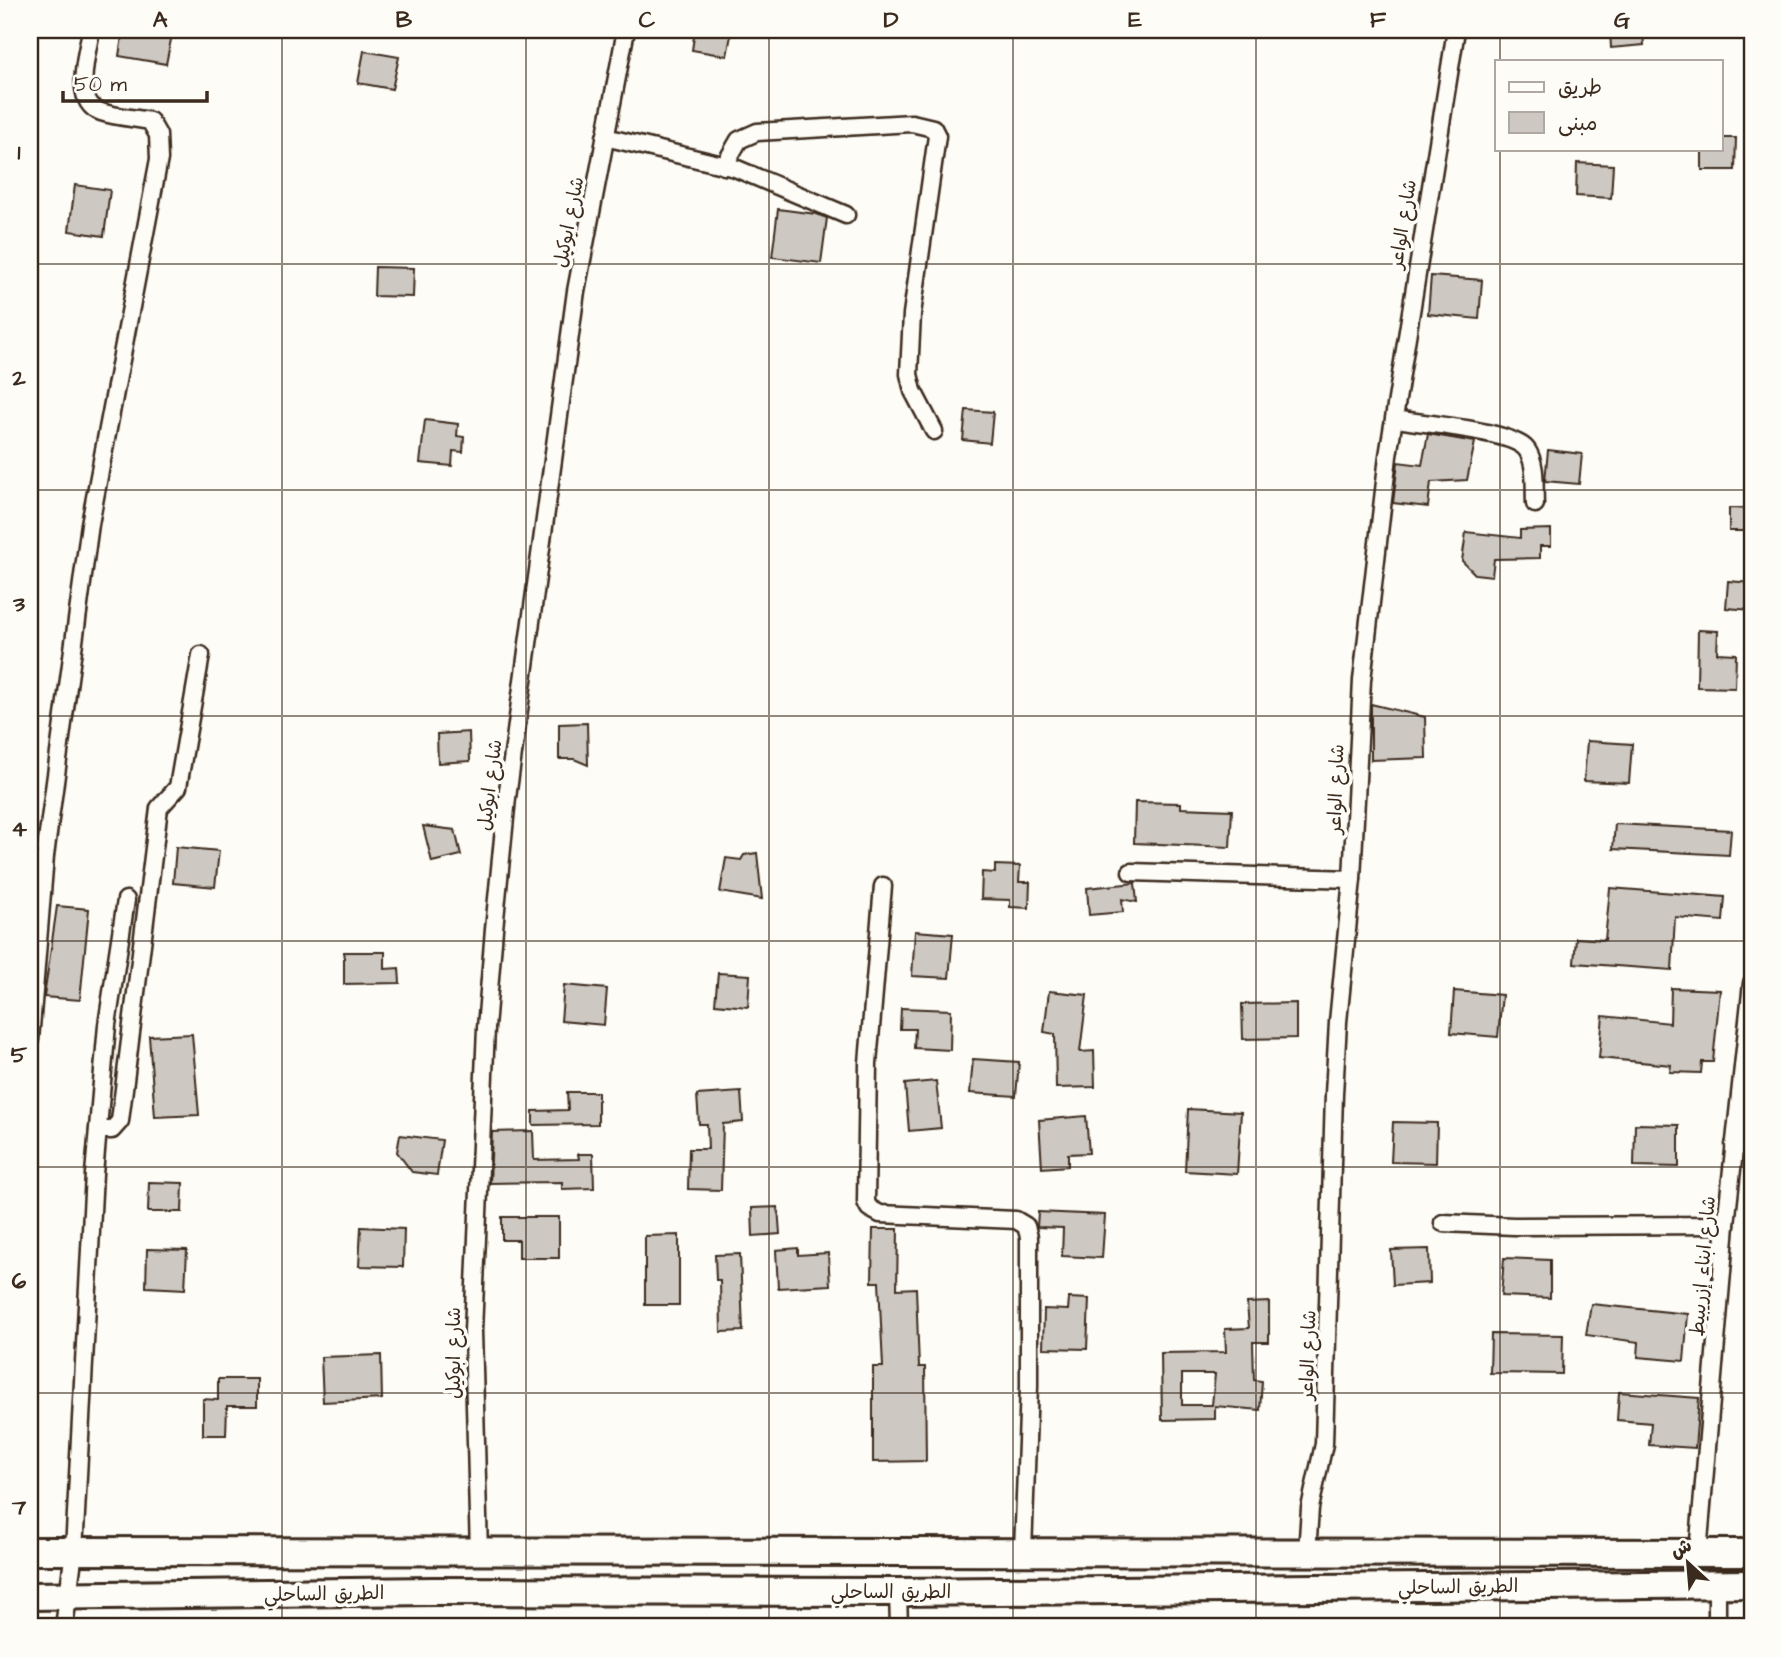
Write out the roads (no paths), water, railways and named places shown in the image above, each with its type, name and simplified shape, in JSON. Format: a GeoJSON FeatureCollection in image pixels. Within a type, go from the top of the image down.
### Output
{"type":"FeatureCollection","features":[{"type":"Feature","properties":{"kind":"highway","name":"الطريق الساحلي"},"geometry":{"type":"LineString","coordinates":[[30,1551],[1752,1553]]}},
{"type":"Feature","properties":{"kind":"highway","name":"الطريق الساحلي"},"geometry":{"type":"LineString","coordinates":[[30,1596],[434,1591],[898,1592],[1752,1584]]}},
{"type":"Feature","properties":{"kind":"street"},"geometry":{"type":"LineString","coordinates":[[30,1040],[45,856],[90,524],[159,159],[158,135],[150,121],[99,111],[91,106],[84,90],[92,30]]}},
{"type":"Feature","properties":{"kind":"street","name":"شارع ابوكيل"},"geometry":{"type":"LineString","coordinates":[[479,1553],[473,1331],[486,1028],[494,929],[507,798],[576,291],[626,30]]}},
{"type":"Feature","properties":{"kind":"street","name":"شارع الواعر"},"geometry":{"type":"LineString","coordinates":[[1307,1553],[1310,1508],[1324,1444],[1334,1082],[1352,879],[1362,680],[1388,456],[1456,30]]}},
{"type":"Feature","properties":{"kind":"street"},"geometry":{"type":"LineString","coordinates":[[724,166],[739,140],[757,132],[912,123],[933,128],[937,136],[912,314],[909,374],[912,391],[934,431]]}},
{"type":"Feature","properties":{"kind":"street"},"geometry":{"type":"LineString","coordinates":[[605,137],[724,166],[846,215]]}},
{"type":"Feature","properties":{"kind":"street"},"geometry":{"type":"LineString","coordinates":[[1396,419],[1503,437],[1523,446],[1533,464],[1535,504]]}},
{"type":"Feature","properties":{"kind":"street"},"geometry":{"type":"LineString","coordinates":[[98,1130],[111,1130],[120,1121],[159,808],[178,787],[201,655]]}},
{"type":"Feature","properties":{"kind":"street"},"geometry":{"type":"LineString","coordinates":[[1131,872],[1352,879]]}},
{"type":"Feature","properties":{"kind":"street"},"geometry":{"type":"LineString","coordinates":[[883,887],[868,1063],[866,1202],[869,1208],[880,1214],[1016,1220],[1026,1226],[1029,1237],[1029,1386],[1023,1552]]}},
{"type":"Feature","properties":{"kind":"street"},"geometry":{"type":"LineString","coordinates":[[64,1627],[74,1551],[80,1394],[98,1130],[107,1025],[126,900]]}},
{"type":"Feature","properties":{"kind":"street","name":"شارع ابناء إزريبيط"},"geometry":{"type":"LineString","coordinates":[[1698,1553],[1726,1225],[1752,983]]}},
{"type":"Feature","properties":{"kind":"street"},"geometry":{"type":"LineString","coordinates":[[1734,1145],[1752,1147]]}},
{"type":"Feature","properties":{"kind":"street"},"geometry":{"type":"LineString","coordinates":[[1443,1223],[1527,1226],[1726,1225]]}},
{"type":"Feature","properties":{"kind":"street"},"geometry":{"type":"LineString","coordinates":[[1717,1584],[1717,1627]]}},
{"type":"Feature","properties":{"kind":"street"},"geometry":{"type":"LineString","coordinates":[[898,1592],[900,1627]]}}]}
